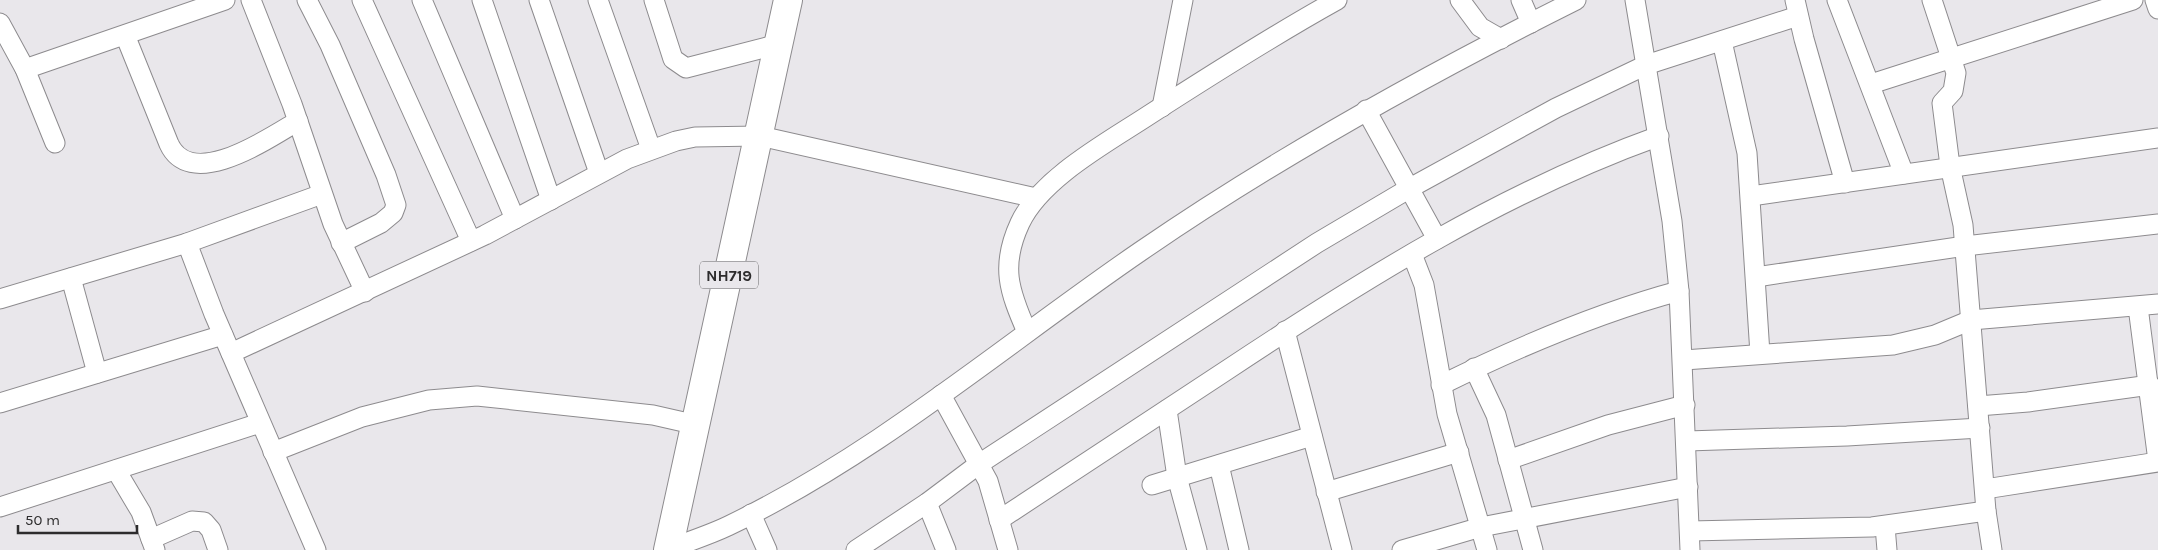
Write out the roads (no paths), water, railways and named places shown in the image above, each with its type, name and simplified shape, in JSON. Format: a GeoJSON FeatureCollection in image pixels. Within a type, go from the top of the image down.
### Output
{"type":"FeatureCollection","features":[{"type":"Feature","properties":{"kind":"highway","name":"NH719"},"geometry":{"type":"LineString","coordinates":[[668,550],[760,136],[788,0]]}},
{"type":"Feature","properties":{"kind":"street"},"geometry":{"type":"LineString","coordinates":[[25,70],[225,0]]}},
{"type":"Feature","properties":{"kind":"street"},"geometry":{"type":"LineString","coordinates":[[251,0],[298,121],[322,194],[341,243],[365,292]]}},
{"type":"Feature","properties":{"kind":"street"},"geometry":{"type":"LineString","coordinates":[[307,0],[338,62],[386,175],[396,205],[393,213],[381,223],[341,243]]}},
{"type":"Feature","properties":{"kind":"street"},"geometry":{"type":"LineString","coordinates":[[362,0],[472,241]]}},
{"type":"Feature","properties":{"kind":"street"},"geometry":{"type":"LineString","coordinates":[[422,0],[515,219]]}},
{"type":"Feature","properties":{"kind":"street"},"geometry":{"type":"LineString","coordinates":[[482,0],[551,200]]}},
{"type":"Feature","properties":{"kind":"street"},"geometry":{"type":"LineString","coordinates":[[539,0],[599,174]]}},
{"type":"Feature","properties":{"kind":"street"},"geometry":{"type":"LineString","coordinates":[[598,0],[651,149]]}},
{"type":"Feature","properties":{"kind":"street"},"geometry":{"type":"LineString","coordinates":[[654,0],[673,59],[686,68],[778,44]]}},
{"type":"Feature","properties":{"kind":"street"},"geometry":{"type":"LineString","coordinates":[[1162,107],[1183,0]]}},
{"type":"Feature","properties":{"kind":"street"},"geometry":{"type":"LineString","coordinates":[[1027,332],[1012,298],[1008,267],[1015,235],[1021,221],[1036,198],[1074,164],[1274,36],[1337,0]]}},
{"type":"Feature","properties":{"kind":"street"},"geometry":{"type":"LineString","coordinates":[[1460,0],[1480,27],[1501,39]]}},
{"type":"Feature","properties":{"kind":"street"},"geometry":{"type":"LineString","coordinates":[[1521,0],[1531,23]]}},
{"type":"Feature","properties":{"kind":"street"},"geometry":{"type":"LineString","coordinates":[[668,550],[726,527],[751,514],[869,445],[1187,220],[1366,110],[1576,0]]}},
{"type":"Feature","properties":{"kind":"street"},"geometry":{"type":"LineString","coordinates":[[1635,0],[1659,136],[1672,222],[1679,291],[1684,360],[1690,550]]}},
{"type":"Feature","properties":{"kind":"street"},"geometry":{"type":"LineString","coordinates":[[1837,0],[1871,84],[1904,174]]}},
{"type":"Feature","properties":{"kind":"street"},"geometry":{"type":"LineString","coordinates":[[1932,0],[1953,59],[1956,83],[1953,91],[1942,103],[1950,166],[1965,246],[1986,511],[1992,550]]}},
{"type":"Feature","properties":{"kind":"street"},"geometry":{"type":"LineString","coordinates":[[1871,84],[2133,0]]}},
{"type":"Feature","properties":{"kind":"street"},"geometry":{"type":"LineString","coordinates":[[2155,0],[2158,9]]}},
{"type":"Feature","properties":{"kind":"street"},"geometry":{"type":"LineString","coordinates":[[856,550],[928,503],[979,464],[1317,243],[1410,188],[1556,108],[1646,65],[1722,40],[1797,8],[1844,183]]}},
{"type":"Feature","properties":{"kind":"street"},"geometry":{"type":"LineString","coordinates":[[0,22],[25,70],[55,143]]}},
{"type":"Feature","properties":{"kind":"street"},"geometry":{"type":"LineString","coordinates":[[125,35],[169,144],[178,157],[189,162],[203,163],[232,157],[298,121]]}},
{"type":"Feature","properties":{"kind":"street"},"geometry":{"type":"LineString","coordinates":[[1722,40],[1747,153],[1760,354]]}},
{"type":"Feature","properties":{"kind":"street"},"geometry":{"type":"LineString","coordinates":[[1366,110],[1436,239]]}},
{"type":"Feature","properties":{"kind":"street"},"geometry":{"type":"LineString","coordinates":[[231,353],[472,241],[599,174],[651,149],[695,137],[760,136],[1036,198]]}},
{"type":"Feature","properties":{"kind":"street"},"geometry":{"type":"LineString","coordinates":[[1000,520],[1285,331],[1436,239],[1550,180],[1606,155],[1659,136]]}},
{"type":"Feature","properties":{"kind":"street"},"geometry":{"type":"LineString","coordinates":[[1751,196],[1950,166],[2158,138]]}},
{"type":"Feature","properties":{"kind":"street"},"geometry":{"type":"LineString","coordinates":[[0,299],[187,243],[322,194]]}},
{"type":"Feature","properties":{"kind":"street"},"geometry":{"type":"LineString","coordinates":[[1756,277],[1965,246],[2158,224]]}},
{"type":"Feature","properties":{"kind":"street"},"geometry":{"type":"LineString","coordinates":[[187,243],[260,423],[316,550]]}},
{"type":"Feature","properties":{"kind":"street"},"geometry":{"type":"LineString","coordinates":[[1412,254],[1424,285],[1442,385],[1487,550]]}},
{"type":"Feature","properties":{"kind":"street"},"geometry":{"type":"LineString","coordinates":[[71,278],[97,373]]}},
{"type":"Feature","properties":{"kind":"street"},"geometry":{"type":"LineString","coordinates":[[1442,385],[1474,368],[1612,311],[1679,291]]}},
{"type":"Feature","properties":{"kind":"street"},"geometry":{"type":"LineString","coordinates":[[1684,360],[1893,345],[1935,335],[1971,320],[2158,304]]}},
{"type":"Feature","properties":{"kind":"street"},"geometry":{"type":"LineString","coordinates":[[1985,489],[2158,461],[2150,385],[2138,307]]}},
{"type":"Feature","properties":{"kind":"street"},"geometry":{"type":"LineString","coordinates":[[1285,331],[1339,549]]}},
{"type":"Feature","properties":{"kind":"street"},"geometry":{"type":"LineString","coordinates":[[0,403],[223,334]]}},
{"type":"Feature","properties":{"kind":"street"},"geometry":{"type":"LineString","coordinates":[[1474,368],[1496,416],[1533,550]]}},
{"type":"Feature","properties":{"kind":"street"},"geometry":{"type":"LineString","coordinates":[[1978,406],[2028,402],[2150,385]]}},
{"type":"Feature","properties":{"kind":"street"},"geometry":{"type":"LineString","coordinates":[[941,395],[988,481],[1008,550]]}},
{"type":"Feature","properties":{"kind":"street"},"geometry":{"type":"LineString","coordinates":[[273,452],[362,418],[429,400],[477,396],[653,415],[697,424]]}},
{"type":"Feature","properties":{"kind":"street"},"geometry":{"type":"LineString","coordinates":[[1508,460],[1608,425],[1685,405]]}},
{"type":"Feature","properties":{"kind":"street"},"geometry":{"type":"LineString","coordinates":[[1167,410],[1177,477],[1197,550]]}},
{"type":"Feature","properties":{"kind":"street"},"geometry":{"type":"LineString","coordinates":[[0,507],[260,423]]}},
{"type":"Feature","properties":{"kind":"street"},"geometry":{"type":"LineString","coordinates":[[1686,441],[1847,436],[1980,428]]}},
{"type":"Feature","properties":{"kind":"street"},"geometry":{"type":"LineString","coordinates":[[1152,485],[1312,436]]}},
{"type":"Feature","properties":{"kind":"street"},"geometry":{"type":"LineString","coordinates":[[1326,492],[1459,452]]}},
{"type":"Feature","properties":{"kind":"street"},"geometry":{"type":"LineString","coordinates":[[1219,464],[1239,550]]}},
{"type":"Feature","properties":{"kind":"street"},"geometry":{"type":"LineString","coordinates":[[116,470],[141,512],[153,544],[192,521],[204,522],[211,530],[218,550]]}},
{"type":"Feature","properties":{"kind":"street"},"geometry":{"type":"LineString","coordinates":[[1402,550],[1481,526],[1688,487]]}},
{"type":"Feature","properties":{"kind":"street"},"geometry":{"type":"LineString","coordinates":[[928,503],[946,550]]}},
{"type":"Feature","properties":{"kind":"street"},"geometry":{"type":"LineString","coordinates":[[1690,531],[1885,526],[1986,511]]}},
{"type":"Feature","properties":{"kind":"street"},"geometry":{"type":"LineString","coordinates":[[751,514],[767,550]]}},
{"type":"Feature","properties":{"kind":"street"},"geometry":{"type":"LineString","coordinates":[[1885,526],[1887,550]]}}]}
